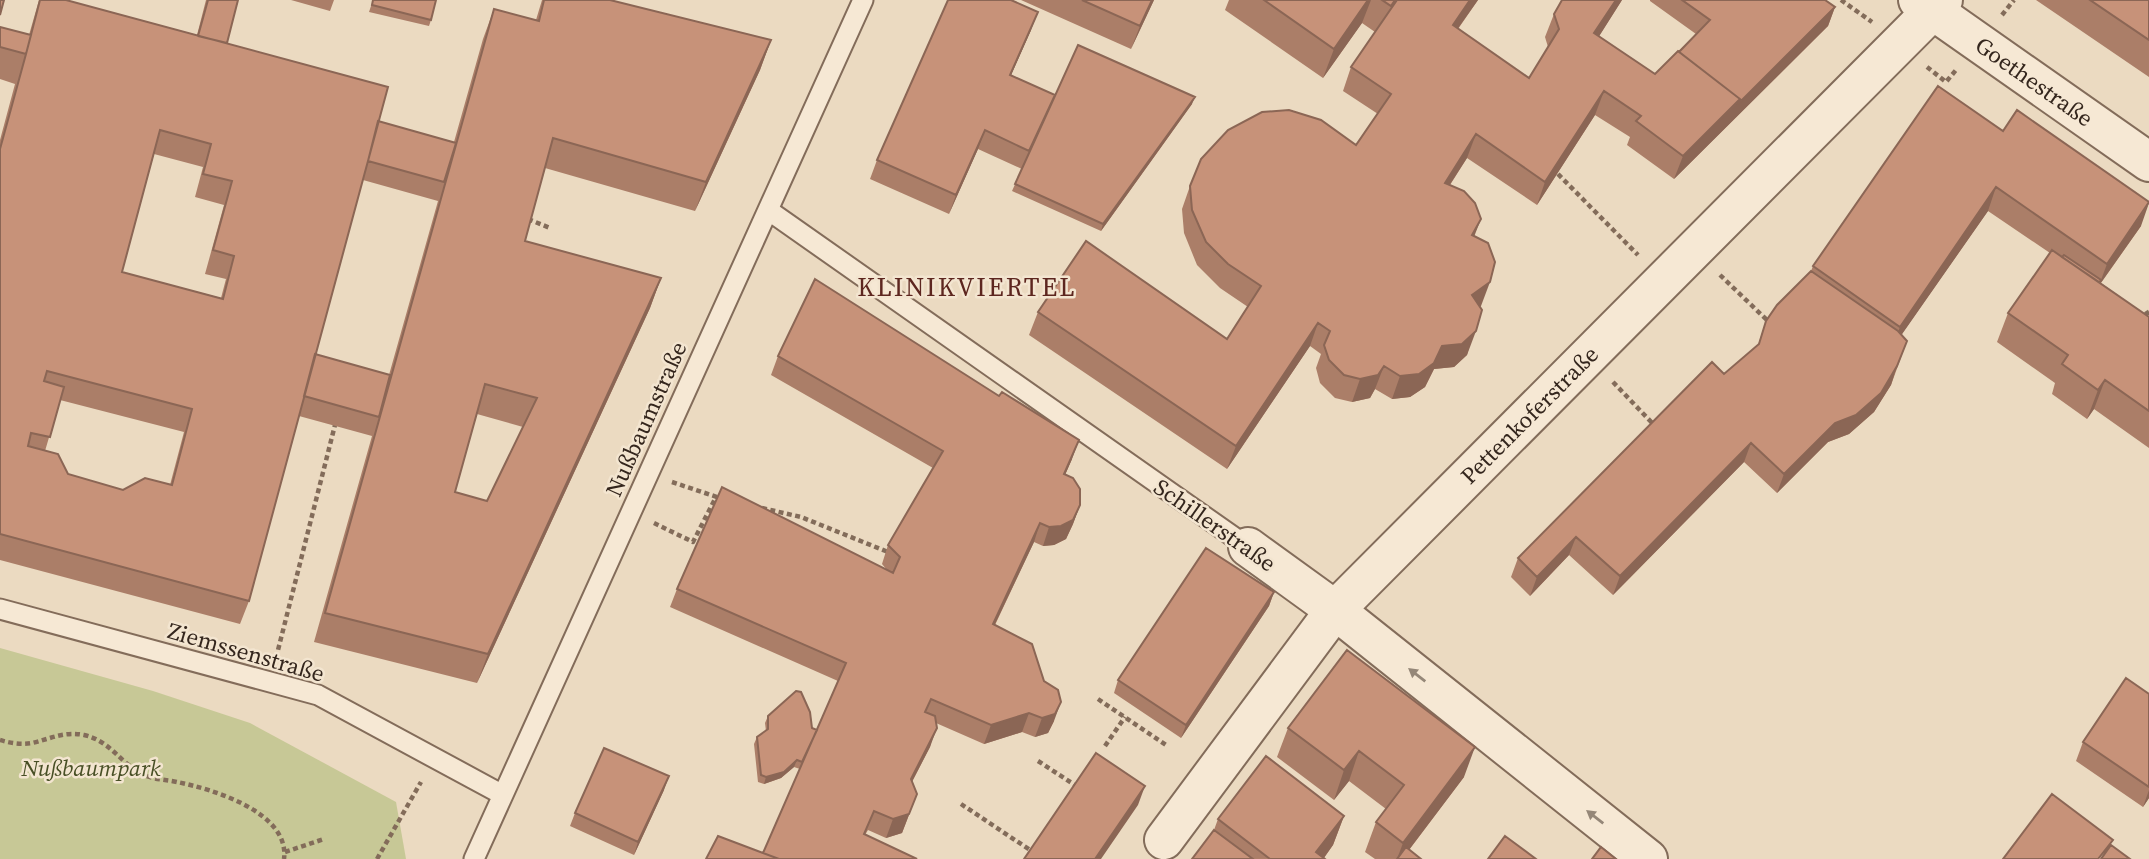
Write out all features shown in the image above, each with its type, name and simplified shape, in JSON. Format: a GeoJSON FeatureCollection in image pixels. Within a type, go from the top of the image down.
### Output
{"type":"FeatureCollection","features":[{"type":"Feature","properties":{"kind":"street","name":"Goethestraße"},"geometry":{"type":"LineString","coordinates":[[1931,3],[2149,162]]}},
{"type":"Feature","properties":{"kind":"street","name":"Pettenkoferstraße"},"geometry":{"type":"LineString","coordinates":[[1158,850],[1335,610],[1694,250],[1931,3]]}},
{"type":"Feature","properties":{"kind":"street","name":"Schillerstraße"},"geometry":{"type":"LineString","coordinates":[[1248,547],[1335,610],[1648,859]]}},
{"type":"Feature","properties":{"kind":"lane","name":"Nußbaumstraße"},"geometry":{"type":"LineString","coordinates":[[474,859],[863,0]]}},
{"type":"Feature","properties":{"kind":"lane","name":"Schillerstraße"},"geometry":{"type":"LineString","coordinates":[[768,210],[1248,547]]}},
{"type":"Feature","properties":{"kind":"lane","name":"Ziemssenstraße"},"geometry":{"type":"LineString","coordinates":[[0,609],[318,695],[503,795]]}},
{"type":"Feature","properties":{"kind":"path"},"geometry":{"type":"LineString","coordinates":[[1841,0],[1877,25]]}},
{"type":"Feature","properties":{"kind":"path"},"geometry":{"type":"LineString","coordinates":[[1558,174],[1663,281]]}},
{"type":"Feature","properties":{"kind":"path"},"geometry":{"type":"LineString","coordinates":[[528,219],[550,228]]}},
{"type":"Feature","properties":{"kind":"path"},"geometry":{"type":"LineString","coordinates":[[1694,250],[1771,324]]}},
{"type":"Feature","properties":{"kind":"path"},"geometry":{"type":"LineString","coordinates":[[1636,406],[1658,429]]}},
{"type":"Feature","properties":{"kind":"path"},"geometry":{"type":"LineString","coordinates":[[270,682],[335,425]]}},
{"type":"Feature","properties":{"kind":"path"},"geometry":{"type":"LineString","coordinates":[[696,490],[728,500]]}},
{"type":"Feature","properties":{"kind":"path"},"geometry":{"type":"LineString","coordinates":[[631,513],[693,542],[716,497]]}},
{"type":"Feature","properties":{"kind":"path"},"geometry":{"type":"LineString","coordinates":[[752,506],[801,517],[888,552]]}},
{"type":"Feature","properties":{"kind":"path"},"geometry":{"type":"LineString","coordinates":[[1098,699],[1166,745]]}},
{"type":"Feature","properties":{"kind":"path"},"geometry":{"type":"LineString","coordinates":[[1105,747],[1125,717]]}},
{"type":"Feature","properties":{"kind":"path"},"geometry":{"type":"LineString","coordinates":[[0,740],[15,744],[31,743],[67,733],[101,741],[141,774],[221,796],[261,814],[276,827],[285,852],[284,859]]}},
{"type":"Feature","properties":{"kind":"path"},"geometry":{"type":"LineString","coordinates":[[377,859],[433,759]]}},
{"type":"Feature","properties":{"kind":"path"},"geometry":{"type":"LineString","coordinates":[[1038,761],[1079,788]]}},
{"type":"Feature","properties":{"kind":"path"},"geometry":{"type":"LineString","coordinates":[[961,804],[1034,853]]}},
{"type":"Feature","properties":{"kind":"path"},"geometry":{"type":"LineString","coordinates":[[285,852],[324,839]]}},
{"type":"Feature","properties":{"kind":"green space","name":"Nußbaumpark"},"geometry":{"type":"Polygon","coordinates":[[[0,648],[153,691],[250,723],[396,802],[406,859],[0,859],[0,648]]]}},
{"type":"Feature","properties":{"kind":"building"},"geometry":{"type":"Polygon","coordinates":[[[40,0],[66,0],[388,87],[249,601],[0,534],[0,149],[40,0]],[[160,130],[122,272],[223,299],[234,256],[213,250],[232,181],[203,174],[211,144],[160,130]],[[47,371],[44,381],[64,387],[50,437],[31,433],[28,446],[58,454],[68,474],[123,490],[145,478],[172,485],[192,409],[47,371]]]}},
{"type":"Feature","properties":{"kind":"building"},"geometry":{"type":"Polygon","coordinates":[[[208,0],[238,0],[227,43],[198,36],[208,0]]]}},
{"type":"Feature","properties":{"kind":"building"},"geometry":{"type":"Polygon","coordinates":[[[373,0],[436,0],[431,20],[372,5],[373,0]]]}},
{"type":"Feature","properties":{"kind":"building"},"geometry":{"type":"Polygon","coordinates":[[[544,0],[610,0],[771,40],[706,182],[553,138],[525,241],[661,278],[488,654],[325,613],[494,9],[539,21],[544,0]],[[485,384],[455,492],[487,501],[537,398],[485,384]]]}},
{"type":"Feature","properties":{"kind":"building"},"geometry":{"type":"Polygon","coordinates":[[[948,0],[1011,0],[1038,12],[1010,75],[1055,95],[1029,151],[985,130],[956,195],[877,160],[948,0]]]}},
{"type":"Feature","properties":{"kind":"building"},"geometry":{"type":"Polygon","coordinates":[[[1082,0],[1152,0],[1140,26],[1082,0]]]}},
{"type":"Feature","properties":{"kind":"building"},"geometry":{"type":"Polygon","coordinates":[[[1264,0],[1368,0],[1334,49],[1264,0]]]}},
{"type":"Feature","properties":{"kind":"building"},"geometry":{"type":"Polygon","coordinates":[[[1382,0],[1395,0],[1391,6],[1382,0]]]}},
{"type":"Feature","properties":{"kind":"building"},"geometry":{"type":"Polygon","coordinates":[[[1397,0],[1470,0],[1453,25],[1529,78],[1559,29],[1554,14],[1562,0],[1616,0],[1594,33],[1655,74],[1678,51],[1740,99],[1683,156],[1636,121],[1641,116],[1604,91],[1545,182],[1476,134],[1445,183],[1464,191],[1475,203],[1481,219],[1472,235],[1488,243],[1495,262],[1490,282],[1472,295],[1482,310],[1476,331],[1462,344],[1442,346],[1434,363],[1419,374],[1400,376],[1384,366],[1378,375],[1360,379],[1344,375],[1329,360],[1324,345],[1330,331],[1318,323],[1236,446],[1038,312],[1086,241],[1227,339],[1261,286],[1228,264],[1206,242],[1192,210],[1190,186],[1201,159],[1228,130],[1262,112],[1289,110],[1321,120],[1356,145],[1391,94],[1351,67],[1397,0]]]}},
{"type":"Feature","properties":{"kind":"building"},"geometry":{"type":"Polygon","coordinates":[[[1682,0],[1825,0],[1835,7],[1738,104],[1740,99],[1679,52],[1710,20],[1682,0]]]}},
{"type":"Feature","properties":{"kind":"building"},"geometry":{"type":"Polygon","coordinates":[[[2090,0],[2149,0],[2149,40],[2090,0]]]}},
{"type":"Feature","properties":{"kind":"building"},"geometry":{"type":"Polygon","coordinates":[[[0,27],[31,35],[26,54],[0,47],[0,27]]]}},
{"type":"Feature","properties":{"kind":"building"},"geometry":{"type":"Polygon","coordinates":[[[1078,45],[1195,97],[1103,224],[1015,184],[1078,45]]]}},
{"type":"Feature","properties":{"kind":"building"},"geometry":{"type":"Polygon","coordinates":[[[1938,86],[2003,131],[2017,110],[2149,202],[2107,264],[1996,187],[1900,327],[1813,266],[1938,86]]]}},
{"type":"Feature","properties":{"kind":"building"},"geometry":{"type":"Polygon","coordinates":[[[378,121],[456,143],[444,182],[368,161],[378,121]]]}},
{"type":"Feature","properties":{"kind":"building"},"geometry":{"type":"Polygon","coordinates":[[[2052,250],[2149,317],[2149,411],[2105,380],[2098,390],[2062,364],[2068,355],[2008,313],[2052,250]]]}},
{"type":"Feature","properties":{"kind":"building"},"geometry":{"type":"Polygon","coordinates":[[[2064,255],[2101,280],[2099,282],[2062,257],[2064,255]]]}},
{"type":"Feature","properties":{"kind":"building"},"geometry":{"type":"Polygon","coordinates":[[[1811,271],[1898,331],[1907,341],[1897,366],[1881,393],[1856,415],[1835,423],[1784,474],[1751,443],[1620,576],[1576,537],[1537,577],[1518,558],[1712,362],[1724,374],[1759,344],[1766,321],[1777,305],[1811,271]]]}},
{"type":"Feature","properties":{"kind":"building"},"geometry":{"type":"Polygon","coordinates":[[[815,279],[999,396],[1002,392],[1079,440],[1064,474],[1073,478],[1080,489],[1080,505],[1073,520],[1061,526],[1049,527],[1040,523],[993,624],[1032,644],[1044,681],[1058,690],[1061,702],[1055,714],[1042,718],[1029,713],[991,725],[931,699],[925,712],[935,716],[937,728],[911,779],[917,794],[909,814],[893,819],[874,811],[864,834],[917,859],[779,859],[763,853],[846,663],[677,589],[722,487],[893,573],[900,557],[888,545],[943,451],[778,356],[815,279]]]}},
{"type":"Feature","properties":{"kind":"building"},"geometry":{"type":"Polygon","coordinates":[[[315,354],[390,375],[379,417],[304,396],[315,354]]]}},
{"type":"Feature","properties":{"kind":"building"},"geometry":{"type":"Polygon","coordinates":[[[1206,548],[1274,592],[1186,725],[1118,680],[1206,548]]]}},
{"type":"Feature","properties":{"kind":"building"},"geometry":{"type":"Polygon","coordinates":[[[1347,650],[1475,747],[1403,843],[1376,822],[1404,785],[1359,751],[1344,770],[1288,728],[1347,650]]]}},
{"type":"Feature","properties":{"kind":"building"},"geometry":{"type":"Polygon","coordinates":[[[2126,678],[2149,694],[2149,787],[2083,742],[2126,678]]]}},
{"type":"Feature","properties":{"kind":"building"},"geometry":{"type":"Polygon","coordinates":[[[796,691],[801,692],[810,712],[812,728],[817,730],[802,762],[797,760],[784,772],[766,777],[761,775],[757,737],[768,729],[768,716],[796,691]]]}},
{"type":"Feature","properties":{"kind":"building"},"geometry":{"type":"Polygon","coordinates":[[[604,748],[669,776],[638,842],[575,813],[604,748]]]}},
{"type":"Feature","properties":{"kind":"building"},"geometry":{"type":"Polygon","coordinates":[[[1096,753],[1145,786],[1095,859],[1024,859],[1096,753]]]}},
{"type":"Feature","properties":{"kind":"building"},"geometry":{"type":"Polygon","coordinates":[[[1266,756],[1344,816],[1316,852],[1325,859],[1270,859],[1218,819],[1266,756]]]}},
{"type":"Feature","properties":{"kind":"building"},"geometry":{"type":"Polygon","coordinates":[[[2052,794],[2113,840],[2098,859],[2003,859],[2052,794]]]}},
{"type":"Feature","properties":{"kind":"building"},"geometry":{"type":"Polygon","coordinates":[[[1214,830],[1253,859],[1192,859],[1214,830]]]}},
{"type":"Feature","properties":{"kind":"building"},"geometry":{"type":"Polygon","coordinates":[[[718,836],[779,859],[706,859],[718,836]]]}},
{"type":"Feature","properties":{"kind":"building"},"geometry":{"type":"Polygon","coordinates":[[[1505,836],[1536,859],[1488,859],[1505,836]]]}},
{"type":"Feature","properties":{"kind":"building"},"geometry":{"type":"Polygon","coordinates":[[[2111,845],[2130,859],[2101,859],[2111,845]]]}},
{"type":"Feature","properties":{"kind":"building"},"geometry":{"type":"Polygon","coordinates":[[[1406,847],[1421,859],[1397,859],[1406,847]]]}},
{"type":"Feature","properties":{"kind":"building"},"geometry":{"type":"Polygon","coordinates":[[[1601,847],[1616,859],[1592,859],[1601,847]]]}},
{"type":"Feature","properties":{"kind":"district","name":"KLINIKVIERTEL"},"geometry":{"type":"Point","coordinates":[967,287]}}]}
